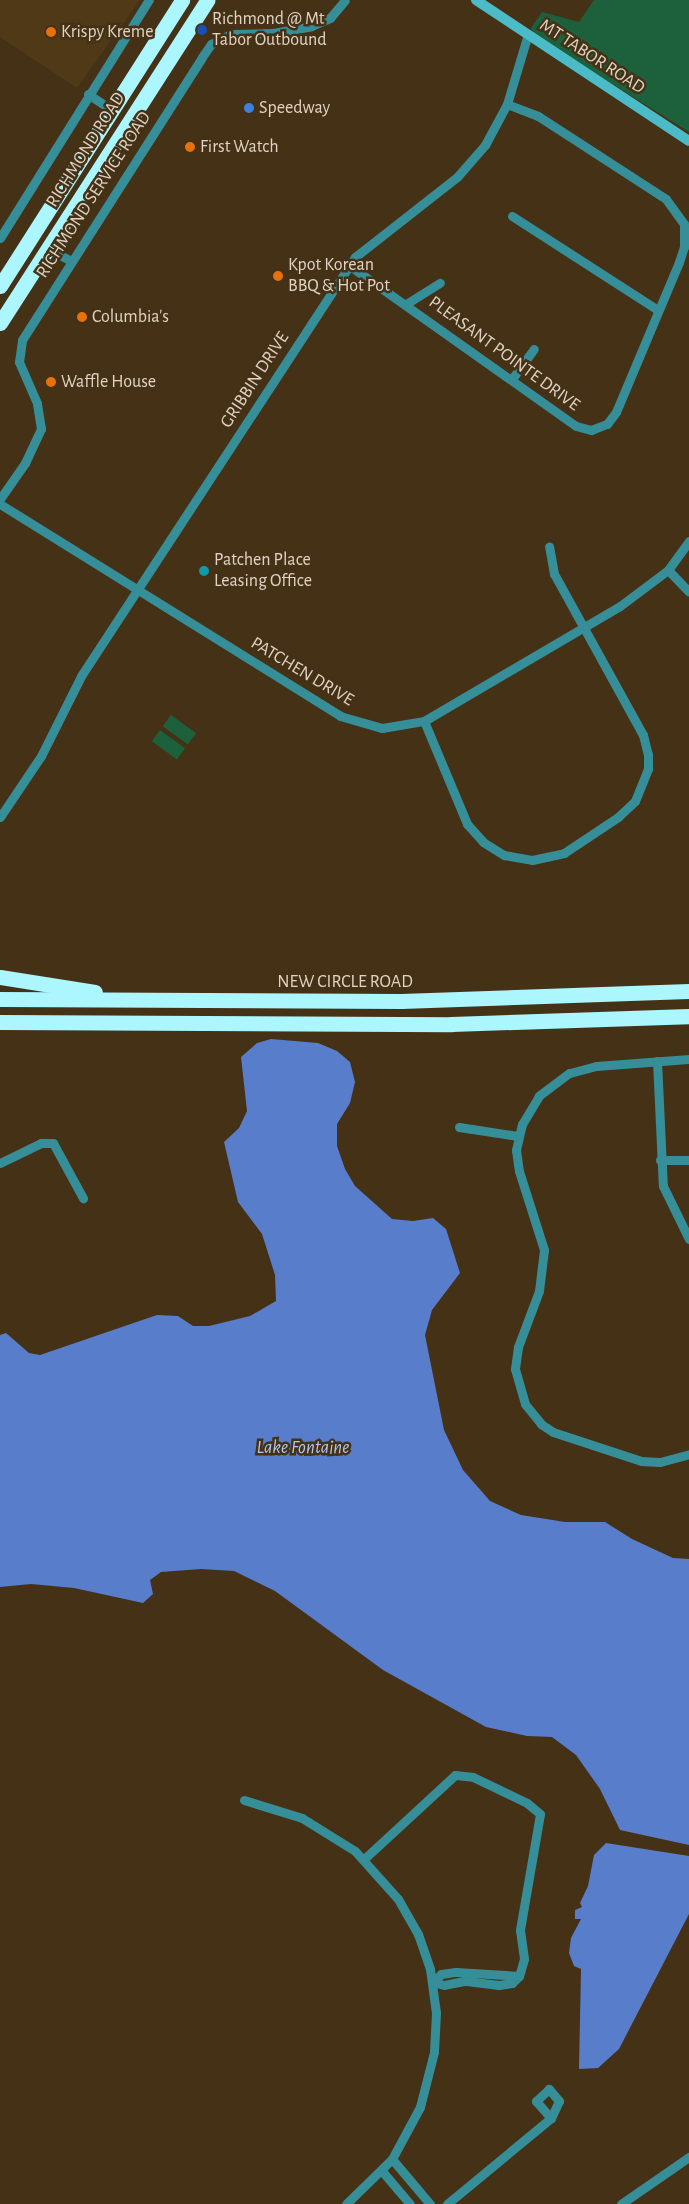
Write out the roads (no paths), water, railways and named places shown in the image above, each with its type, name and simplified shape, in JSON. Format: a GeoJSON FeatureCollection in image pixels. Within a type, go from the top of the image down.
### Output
{"type":"FeatureCollection","features":[{"type":"Feature","properties":{"kind":"highway","name":"RICHMOND ROAD"},"geometry":{"type":"LineString","coordinates":[[0,286],[110,109],[182,0]]}},
{"type":"Feature","properties":{"kind":"highway","name":"RICHMOND ROAD"},"geometry":{"type":"LineString","coordinates":[[0,323],[46,248],[207,0]]}},
{"type":"Feature","properties":{"kind":"highway"},"geometry":{"type":"LineString","coordinates":[[0,977],[88,991],[186,1000]]}},
{"type":"Feature","properties":{"kind":"highway","name":"NEW CIRCLE ROAD"},"geometry":{"type":"LineString","coordinates":[[0,999],[515,1000],[689,992]]}},
{"type":"Feature","properties":{"kind":"highway"},"geometry":{"type":"LineString","coordinates":[[0,1022],[552,1023],[689,1016]]}},
{"type":"Feature","properties":{"kind":"highway"},"geometry":{"type":"LineString","coordinates":[[0,1031],[172,1023]]}},
{"type":"Feature","properties":{"kind":"street"},"geometry":{"type":"LineString","coordinates":[[0,238],[88,94],[149,0]]}},
{"type":"Feature","properties":{"kind":"street","name":"RICHMOND SERVICE ROAD"},"geometry":{"type":"LineString","coordinates":[[0,499],[25,463],[41,429],[37,403],[20,366],[19,348],[71,261],[211,44],[230,34],[273,33],[311,26],[330,18],[344,0]]}},
{"type":"Feature","properties":{"kind":"street","name":"MT TABOR ROAD"},"geometry":{"type":"LineString","coordinates":[[476,0],[689,141]]}},
{"type":"Feature","properties":{"kind":"street","name":"GRIBBIN DRIVE"},"geometry":{"type":"LineString","coordinates":[[0,817],[33,770],[69,696],[137,589],[350,266],[379,236],[451,182],[471,163],[496,128],[507,104],[528,34]]}},
{"type":"Feature","properties":{"kind":"street"},"geometry":{"type":"LineString","coordinates":[[88,94],[110,109]]}},
{"type":"Feature","properties":{"kind":"street","name":"PLEASANT POINTE DRIVE"},"geometry":{"type":"LineString","coordinates":[[350,266],[576,426],[583,430],[599,428],[607,424],[616,412],[684,247],[684,224],[674,206],[556,126],[507,104]]}},
{"type":"Feature","properties":{"kind":"street"},"geometry":{"type":"LineString","coordinates":[[512,216],[658,310]]}},
{"type":"Feature","properties":{"kind":"street"},"geometry":{"type":"LineString","coordinates":[[46,248],[71,261]]}},
{"type":"Feature","properties":{"kind":"street"},"geometry":{"type":"LineString","coordinates":[[406,304],[440,283]]}},
{"type":"Feature","properties":{"kind":"street"},"geometry":{"type":"LineString","coordinates":[[512,379],[534,349]]}},
{"type":"Feature","properties":{"kind":"street","name":"PATCHEN DRIVE"},"geometry":{"type":"LineString","coordinates":[[0,504],[350,721],[382,728],[424,721],[633,598],[668,570],[689,541]]}},
{"type":"Feature","properties":{"kind":"street"},"geometry":{"type":"LineString","coordinates":[[424,721],[461,813],[483,842],[518,859],[546,858],[569,851],[628,808],[640,792],[648,769],[648,755],[642,735],[554,574],[549,546]]}},
{"type":"Feature","properties":{"kind":"street"},"geometry":{"type":"LineString","coordinates":[[668,570],[689,592]]}},
{"type":"Feature","properties":{"kind":"street"},"geometry":{"type":"LineString","coordinates":[[689,1059],[596,1066],[569,1073],[536,1100],[518,1136],[519,1171],[544,1250],[539,1291],[516,1360],[516,1379],[526,1404],[541,1424],[553,1432],[622,1456],[660,1462],[689,1454]]}},
{"type":"Feature","properties":{"kind":"street"},"geometry":{"type":"LineString","coordinates":[[658,1061],[660,1160],[666,1197],[689,1239]]}},
{"type":"Feature","properties":{"kind":"street"},"geometry":{"type":"LineString","coordinates":[[459,1127],[518,1136]]}},
{"type":"Feature","properties":{"kind":"street"},"geometry":{"type":"LineString","coordinates":[[0,1163],[41,1143],[53,1143],[83,1198]]}},
{"type":"Feature","properties":{"kind":"street"},"geometry":{"type":"LineString","coordinates":[[660,1160],[689,1160]]}},
{"type":"Feature","properties":{"kind":"street"},"geometry":{"type":"LineString","coordinates":[[364,1859],[455,1775],[473,1777],[527,1803],[540,1814],[532,1847],[520,1930],[524,1958],[519,1976],[456,1972],[441,1974],[433,1982]]}},
{"type":"Feature","properties":{"kind":"street"},"geometry":{"type":"LineString","coordinates":[[244,1800],[302,1818],[329,1832],[364,1859],[384,1881],[410,1919],[424,1950],[433,1982],[436,2032],[431,2070],[420,2107],[392,2159],[382,2171],[346,2204]]}},
{"type":"Feature","properties":{"kind":"street"},"geometry":{"type":"LineString","coordinates":[[447,2204],[550,2118]]}},
{"type":"Feature","properties":{"kind":"street"},"geometry":{"type":"LineString","coordinates":[[622,2204],[689,2158]]}},
{"type":"Feature","properties":{"kind":"street"},"geometry":{"type":"LineString","coordinates":[[392,2159],[430,2204]]}},
{"type":"Feature","properties":{"kind":"street"},"geometry":{"type":"LineString","coordinates":[[382,2171],[410,2204]]}},
{"type":"Feature","properties":{"kind":"water","name":"Lake Fontaine"},"geometry":{"type":"Polygon","coordinates":[[[271,1039],[318,1043],[337,1051],[350,1062],[355,1082],[350,1103],[337,1124],[337,1146],[345,1169],[355,1186],[392,1219],[413,1221],[433,1218],[446,1229],[460,1273],[432,1310],[425,1335],[444,1430],[463,1470],[490,1501],[521,1515],[565,1522],[605,1522],[632,1539],[673,1558],[689,1559],[689,1845],[620,1830],[600,1789],[576,1755],[552,1737],[527,1736],[486,1727],[383,1670],[275,1591],[234,1571],[201,1569],[161,1572],[150,1580],[153,1594],[143,1603],[74,1588],[31,1584],[0,1587],[0,1335],[6,1333],[29,1353],[40,1355],[157,1315],[178,1316],[193,1326],[209,1326],[250,1316],[276,1301],[275,1275],[262,1234],[238,1202],[224,1142],[239,1128],[247,1111],[241,1057],[257,1043],[271,1039]]]}},
{"type":"Feature","properties":{"kind":"water"},"geometry":{"type":"Polygon","coordinates":[[[606,1843],[689,1856],[689,1914],[619,2049],[598,2068],[579,2069],[581,1969],[574,1966],[569,1953],[571,1938],[581,1919],[575,1919],[575,1910],[582,1907],[580,1903],[588,1886],[594,1855],[606,1843]]]}},
{"type":"Feature","properties":{"kind":"place","name":"Richmond @ Mt Tabor Outbound"},"geometry":{"type":"Point","coordinates":[202,30]}},
{"type":"Feature","properties":{"kind":"place","name":"Krispy Kreme"},"geometry":{"type":"Point","coordinates":[51,32]}},
{"type":"Feature","properties":{"kind":"place","name":"Speedway"},"geometry":{"type":"Point","coordinates":[249,108]}},
{"type":"Feature","properties":{"kind":"place","name":"First Watch"},"geometry":{"type":"Point","coordinates":[190,147]}},
{"type":"Feature","properties":{"kind":"place","name":"Kpot Korean BBQ & Hot Pot"},"geometry":{"type":"Point","coordinates":[278,276]}},
{"type":"Feature","properties":{"kind":"place","name":"Columbia's"},"geometry":{"type":"Point","coordinates":[82,317]}},
{"type":"Feature","properties":{"kind":"place","name":"Waffle House"},"geometry":{"type":"Point","coordinates":[51,382]}},
{"type":"Feature","properties":{"kind":"place","name":"Patchen Place Leasing Office"},"geometry":{"type":"Point","coordinates":[204,571]}}]}
